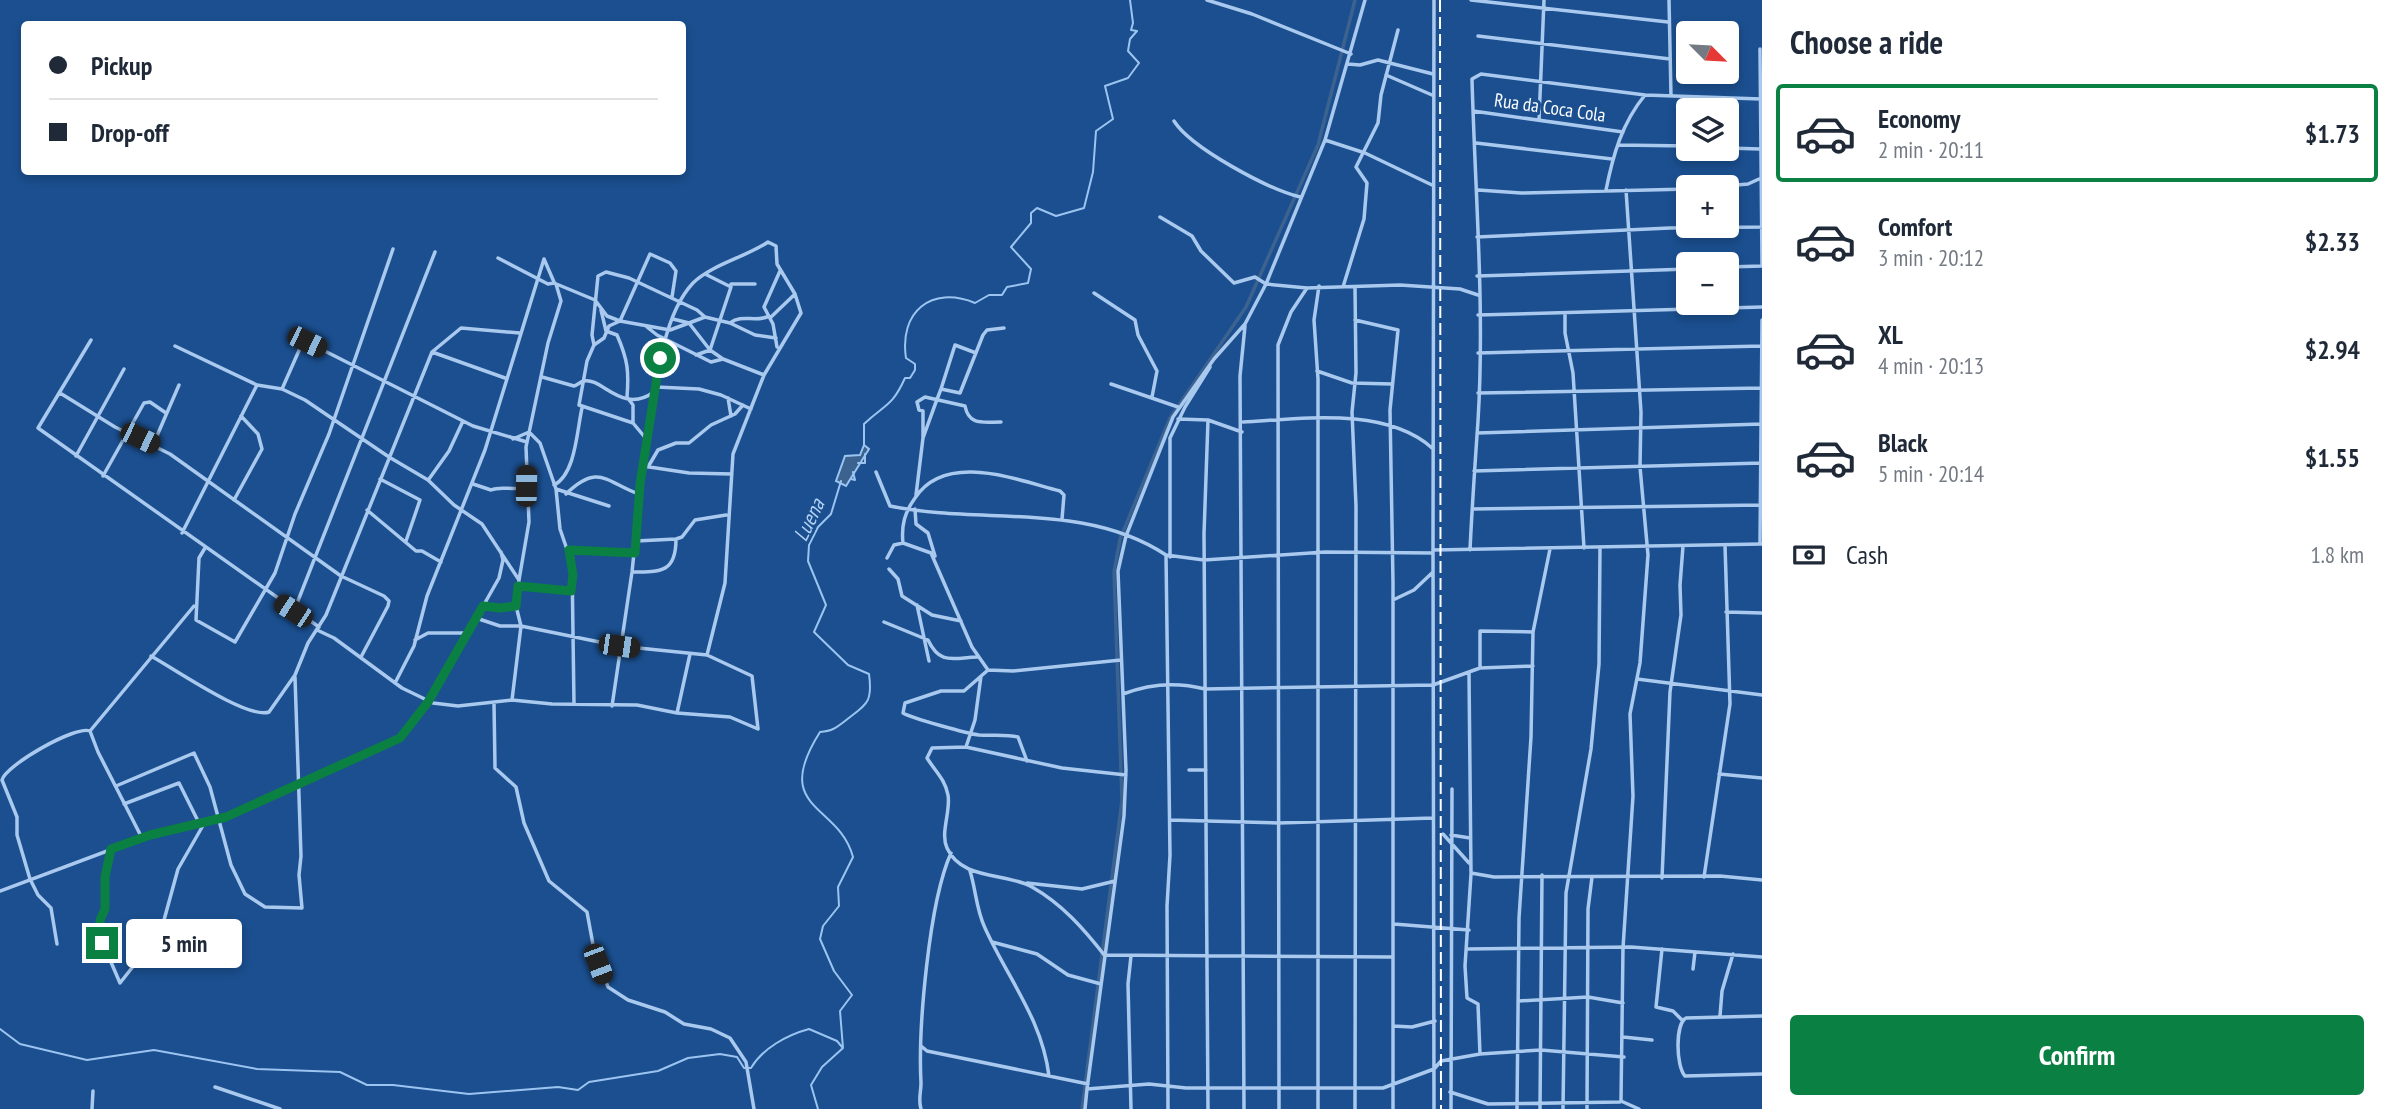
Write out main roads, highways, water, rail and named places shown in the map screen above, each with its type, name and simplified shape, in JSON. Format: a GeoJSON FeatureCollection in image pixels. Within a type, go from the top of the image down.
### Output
{"type":"FeatureCollection","features":[{"type":"Feature","properties":{"kind":"water"},"geometry":{"type":"Polygon","coordinates":[[[864,445],[869,449],[846,486],[836,481],[845,456],[860,455],[864,445]]]}},
{"type":"Feature","properties":{"kind":"waterway","name":"Luena"},"geometry":{"type":"LineString","coordinates":[[864,445],[864,424],[892,400],[905,378],[910,378],[915,370],[915,364],[906,358],[905,342],[908,327],[921,306],[932,300],[945,298],[959,298],[975,303],[989,295],[1002,295],[1007,287],[1028,283],[1031,269],[1011,247],[1031,223],[1031,213],[1037,208],[1056,216],[1084,208],[1093,172],[1096,131],[1113,119],[1105,86],[1128,78],[1139,63],[1128,51],[1130,39],[1137,31],[1131,30],[1133,23],[1130,0]]}},
{"type":"Feature","properties":{"kind":"waterway"},"geometry":{"type":"LineString","coordinates":[[1082,1109],[1122,800],[1114,572],[1120,539],[1170,418],[1246,307],[1318,145],[1355,0]]}},
{"type":"Feature","properties":{"kind":"waterway","name":"Luena"},"geometry":{"type":"LineString","coordinates":[[858,463],[865,463],[865,454]]}},
{"type":"Feature","properties":{"kind":"waterway","name":"Luena"},"geometry":{"type":"LineString","coordinates":[[851,479],[855,480],[853,472]]}},
{"type":"Feature","properties":{"kind":"waterway","name":"Luena"},"geometry":{"type":"LineString","coordinates":[[818,1109],[811,1085],[822,1067],[843,1048],[840,1011],[852,995],[834,971],[820,939],[823,926],[839,906],[838,887],[853,857],[846,839],[812,804],[805,792],[802,777],[806,758],[820,732],[836,727],[858,711],[869,698],[870,692],[869,674],[848,665],[814,632],[826,605],[808,561],[809,545],[818,527],[831,514],[841,481]]}},
{"type":"Feature","properties":{"kind":"waterway"},"geometry":{"type":"LineString","coordinates":[[0,1029],[20,1044],[87,1060],[154,1050],[257,1069],[340,1072],[367,1085],[393,1085],[469,1094],[558,1087],[578,1090],[589,1082],[658,1071],[688,1058],[720,1054],[737,1057],[744,1068],[751,1068],[762,1054],[776,1043],[809,1029],[837,1041],[842,1047]]}},
{"type":"Feature","properties":{"kind":"railway"},"geometry":{"type":"LineString","coordinates":[[1440,0],[1441,1109]]}}]}
